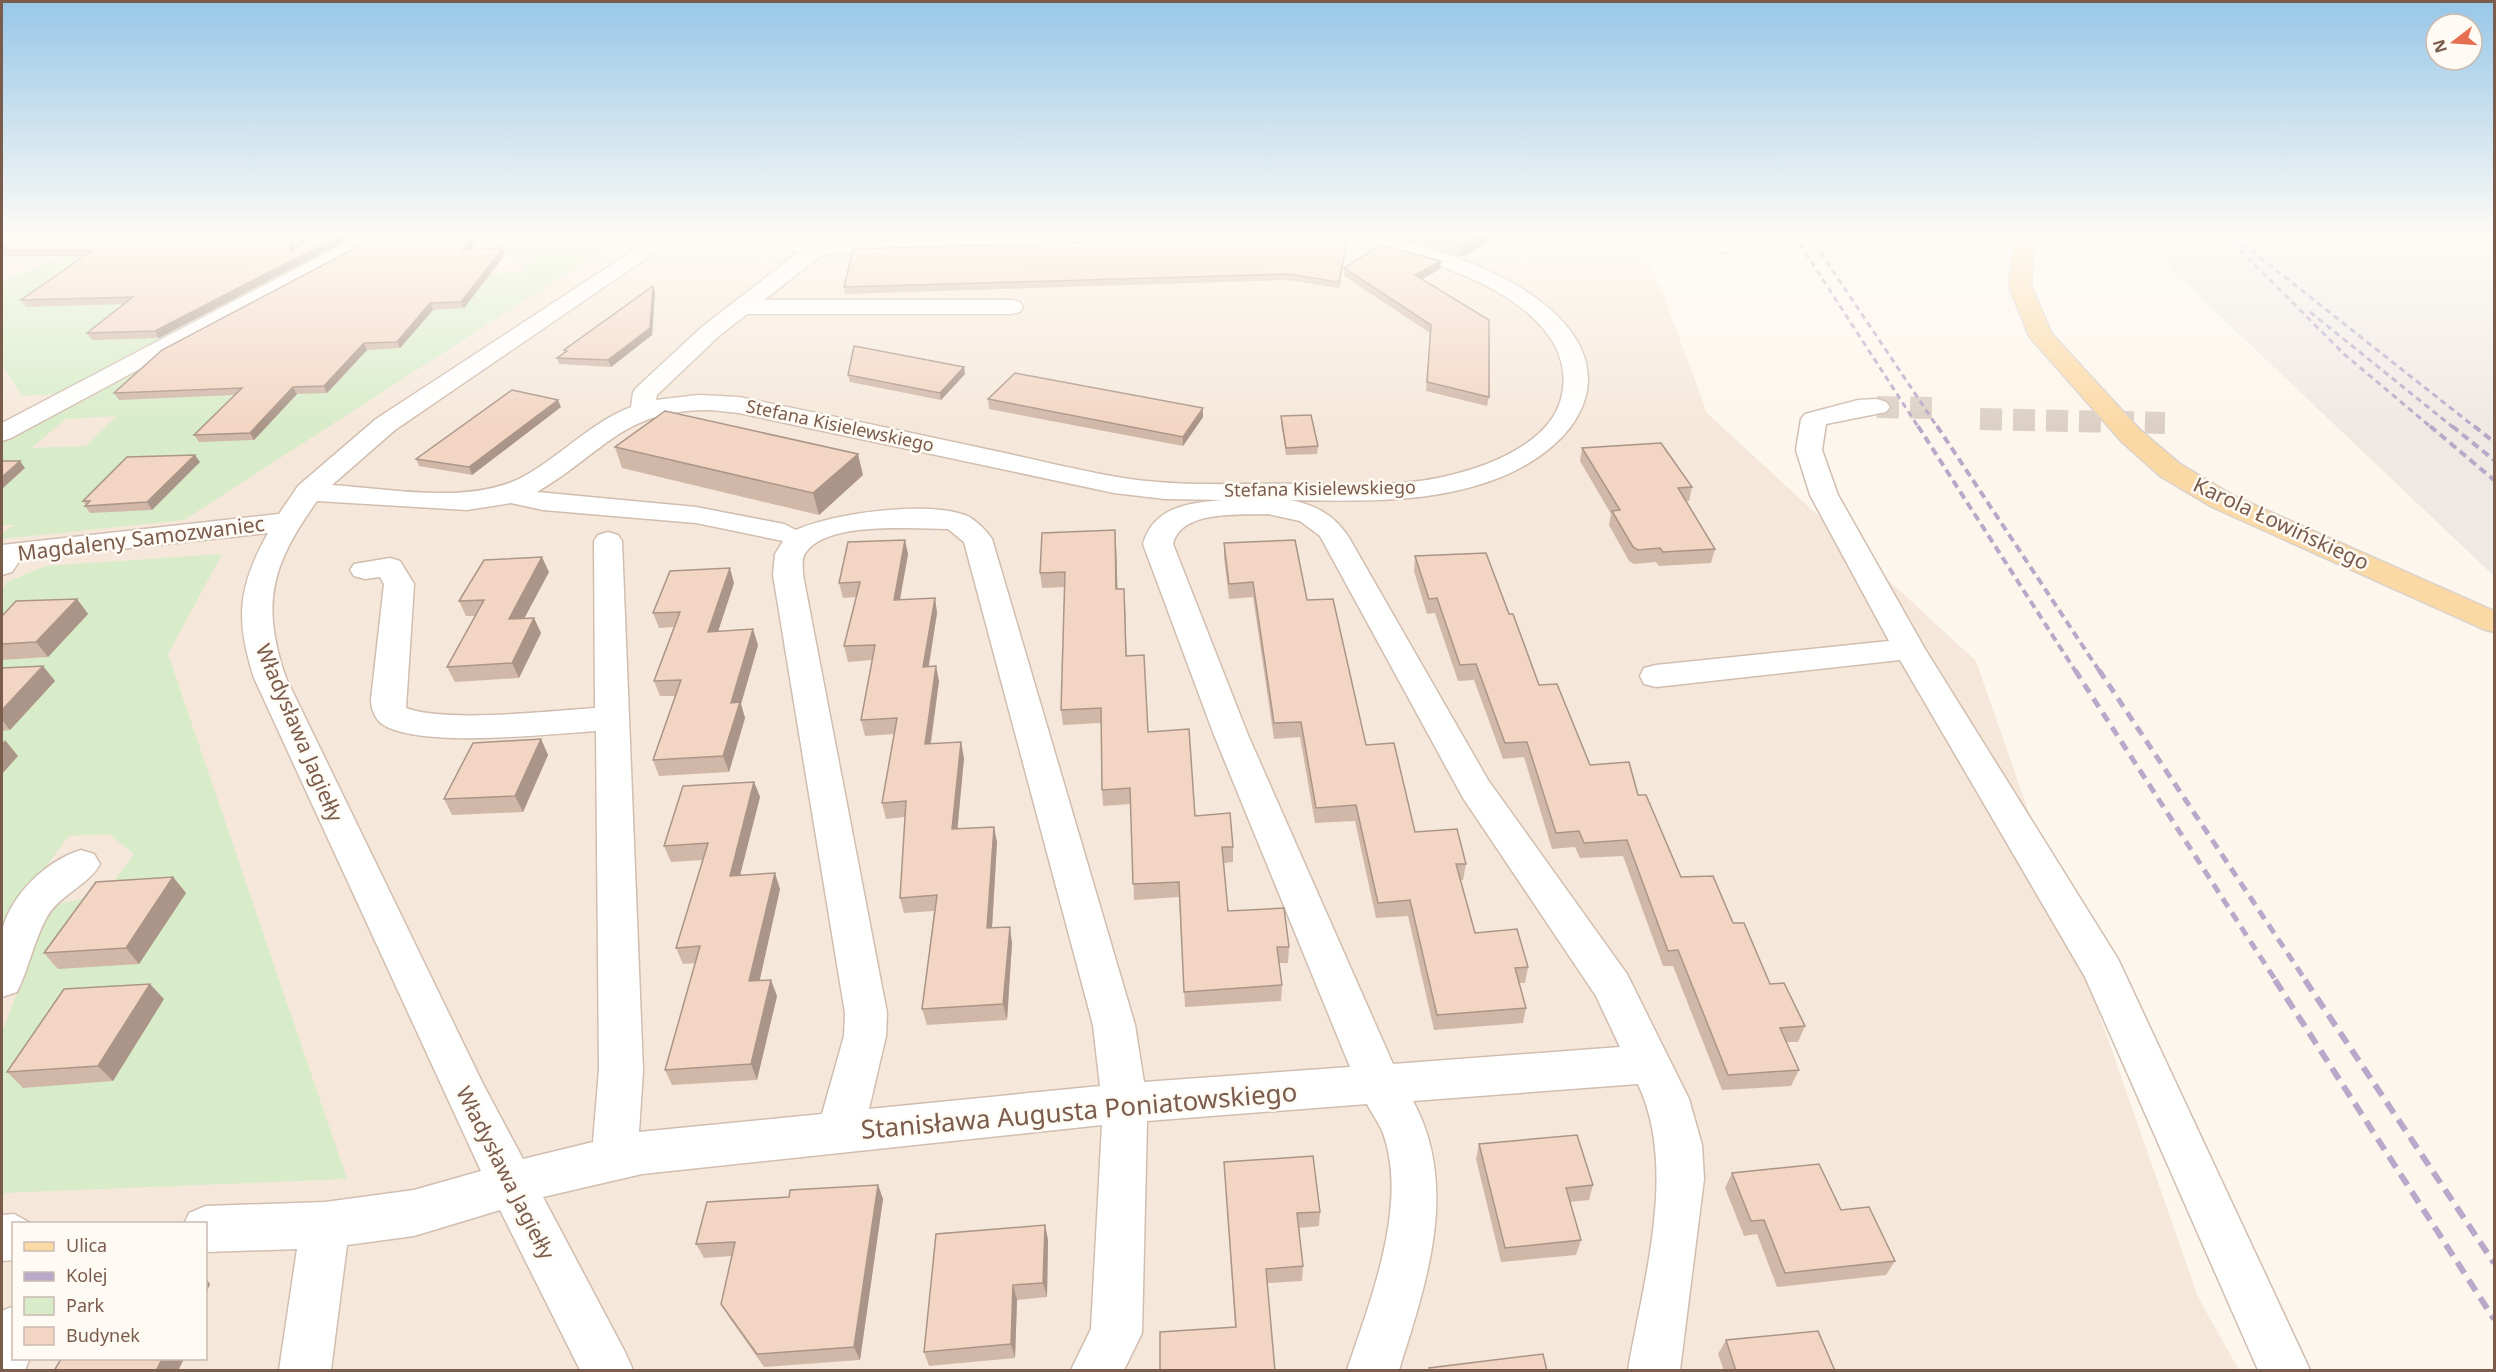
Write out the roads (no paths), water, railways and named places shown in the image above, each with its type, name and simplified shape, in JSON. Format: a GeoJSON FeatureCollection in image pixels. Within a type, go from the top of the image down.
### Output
{"type":"FeatureCollection","features":[{"type":"Feature","properties":{"kind":"main road","name":"Karola Łowińskiego"},"geometry":{"type":"LineString","coordinates":[[2025,299],[2041,336],[2131,436],[2170,470],[2222,501],[2494,622]]}},
{"type":"Feature","properties":{"kind":"street"},"geometry":{"type":"LineString","coordinates":[[2,433],[254,299]]}},
{"type":"Feature","properties":{"kind":"street","name":"Władysława Jagiełły"},"geometry":{"type":"LineString","coordinates":[[574,299],[378,430],[347,453],[308,492],[287,522],[265,568],[257,594],[255,623],[260,650],[362,876],[510,1184],[607,1371]]}},
{"type":"Feature","properties":{"kind":"street"},"geometry":{"type":"LineString","coordinates":[[644,411],[643,402],[651,385],[751,299]]}},
{"type":"Feature","properties":{"kind":"street","name":"Stefana Kisielewskiego"},"geometry":{"type":"LineString","coordinates":[[308,492],[467,501],[509,494],[531,482],[614,425],[644,411],[700,402],[739,405],[1145,489],[1374,492],[1448,484],[1506,466],[1530,453],[1547,438],[1574,404],[1577,376],[1573,357],[1561,335],[1545,318],[1520,299]]}},
{"type":"Feature","properties":{"kind":"street"},"geometry":{"type":"LineString","coordinates":[[740,307],[1012,307]]}},
{"type":"Feature","properties":{"kind":"street"},"geometry":{"type":"LineString","coordinates":[[1877,407],[1858,408],[1814,419],[1809,450],[1824,495],[1909,649],[2103,971],[2284,1371]]}},
{"type":"Feature","properties":{"kind":"street"},"geometry":{"type":"LineString","coordinates":[[509,494],[543,502],[696,515],[784,533]]}},
{"type":"Feature","properties":{"kind":"street"},"geometry":{"type":"LineString","coordinates":[[1373,1371],[1405,1265],[1415,1182],[1406,1134],[1380,1086],[1230,735],[1158,544],[1160,533],[1168,522],[1182,514],[1274,506],[1309,514],[1326,524],[1365,588],[1460,762],[1612,986],[1652,1064],[1667,1099],[1679,1145],[1681,1179],[1654,1371]]}},
{"type":"Feature","properties":{"kind":"street"},"geometry":{"type":"LineString","coordinates":[[840,1133],[865,1036],[866,1013],[788,575],[789,556],[803,538],[816,531],[845,524],[945,520],[957,522],[978,538],[1114,1025],[1125,1103],[1116,1333],[1097,1371]]}},
{"type":"Feature","properties":{"kind":"street","name":"Magdaleny Samozwaniec"},"geometry":{"type":"LineString","coordinates":[[4,557],[287,522]]}},
{"type":"Feature","properties":{"kind":"street"},"geometry":{"type":"LineString","coordinates":[[608,541],[621,1070],[615,1157]]}},
{"type":"Feature","properties":{"kind":"street"},"geometry":{"type":"LineString","coordinates":[[365,570],[390,567],[399,584],[388,707],[393,715],[402,721],[433,726],[613,718]]}},
{"type":"Feature","properties":{"kind":"street"},"geometry":{"type":"LineString","coordinates":[[1656,676],[1909,649]]}},
{"type":"Feature","properties":{"kind":"street"},"geometry":{"type":"LineString","coordinates":[[2,980],[30,911],[46,890],[81,864]]}},
{"type":"Feature","properties":{"kind":"street","name":"Stanisława Augusta Poniatowskiego"},"geometry":{"type":"LineString","coordinates":[[510,1184],[615,1157],[1125,1103],[1380,1086],[1652,1064]]}},
{"type":"Feature","properties":{"kind":"street"},"geometry":{"type":"LineString","coordinates":[[207,1229],[325,1225],[414,1213],[510,1184]]}},
{"type":"Feature","properties":{"kind":"street"},"geometry":{"type":"LineString","coordinates":[[305,1371],[325,1225]]}},
{"type":"Feature","properties":{"kind":"street"},"geometry":{"type":"LineString","coordinates":[[2,1363],[12,1336]]}},
{"type":"Feature","properties":{"kind":"tunnel"},"geometry":{"type":"LineString","coordinates":[[1877,407],[1932,408]]}},
{"type":"Feature","properties":{"kind":"tunnel"},"geometry":{"type":"LineString","coordinates":[[1980,419],[2165,423]]}},
{"type":"Feature","properties":{"kind":"railway"},"geometry":{"type":"LineString","coordinates":[[1835,299],[1919,428]]}},
{"type":"Feature","properties":{"kind":"railway"},"geometry":{"type":"LineString","coordinates":[[1852,299],[1938,428]]}},
{"type":"Feature","properties":{"kind":"railway"},"geometry":{"type":"LineString","coordinates":[[2289,299],[2344,354],[2432,428]]}},
{"type":"Feature","properties":{"kind":"railway"},"geometry":{"type":"LineString","coordinates":[[2313,299],[2476,428]]}},
{"type":"Feature","properties":{"kind":"railway"},"geometry":{"type":"LineString","coordinates":[[2310,312],[2454,428]]}},
{"type":"Feature","properties":{"kind":"railway"},"geometry":{"type":"LineString","coordinates":[[1918,426],[2076,672]]}},
{"type":"Feature","properties":{"kind":"railway"},"geometry":{"type":"LineString","coordinates":[[1937,426],[2100,672]]}},
{"type":"Feature","properties":{"kind":"railway"},"geometry":{"type":"LineString","coordinates":[[2430,426],[2494,480]]}},
{"type":"Feature","properties":{"kind":"railway"},"geometry":{"type":"LineString","coordinates":[[2452,426],[2494,460]]}},
{"type":"Feature","properties":{"kind":"railway"},"geometry":{"type":"LineString","coordinates":[[2474,426],[2494,442]]}},
{"type":"Feature","properties":{"kind":"railway"},"geometry":{"type":"LineString","coordinates":[[2075,670],[2276,981]]}},
{"type":"Feature","properties":{"kind":"railway"},"geometry":{"type":"LineString","coordinates":[[2099,670],[2306,981]]}},
{"type":"Feature","properties":{"kind":"railway"},"geometry":{"type":"LineString","coordinates":[[2275,980],[2494,1319]]}},
{"type":"Feature","properties":{"kind":"railway"},"geometry":{"type":"LineString","coordinates":[[2305,980],[2494,1263]]}}]}
